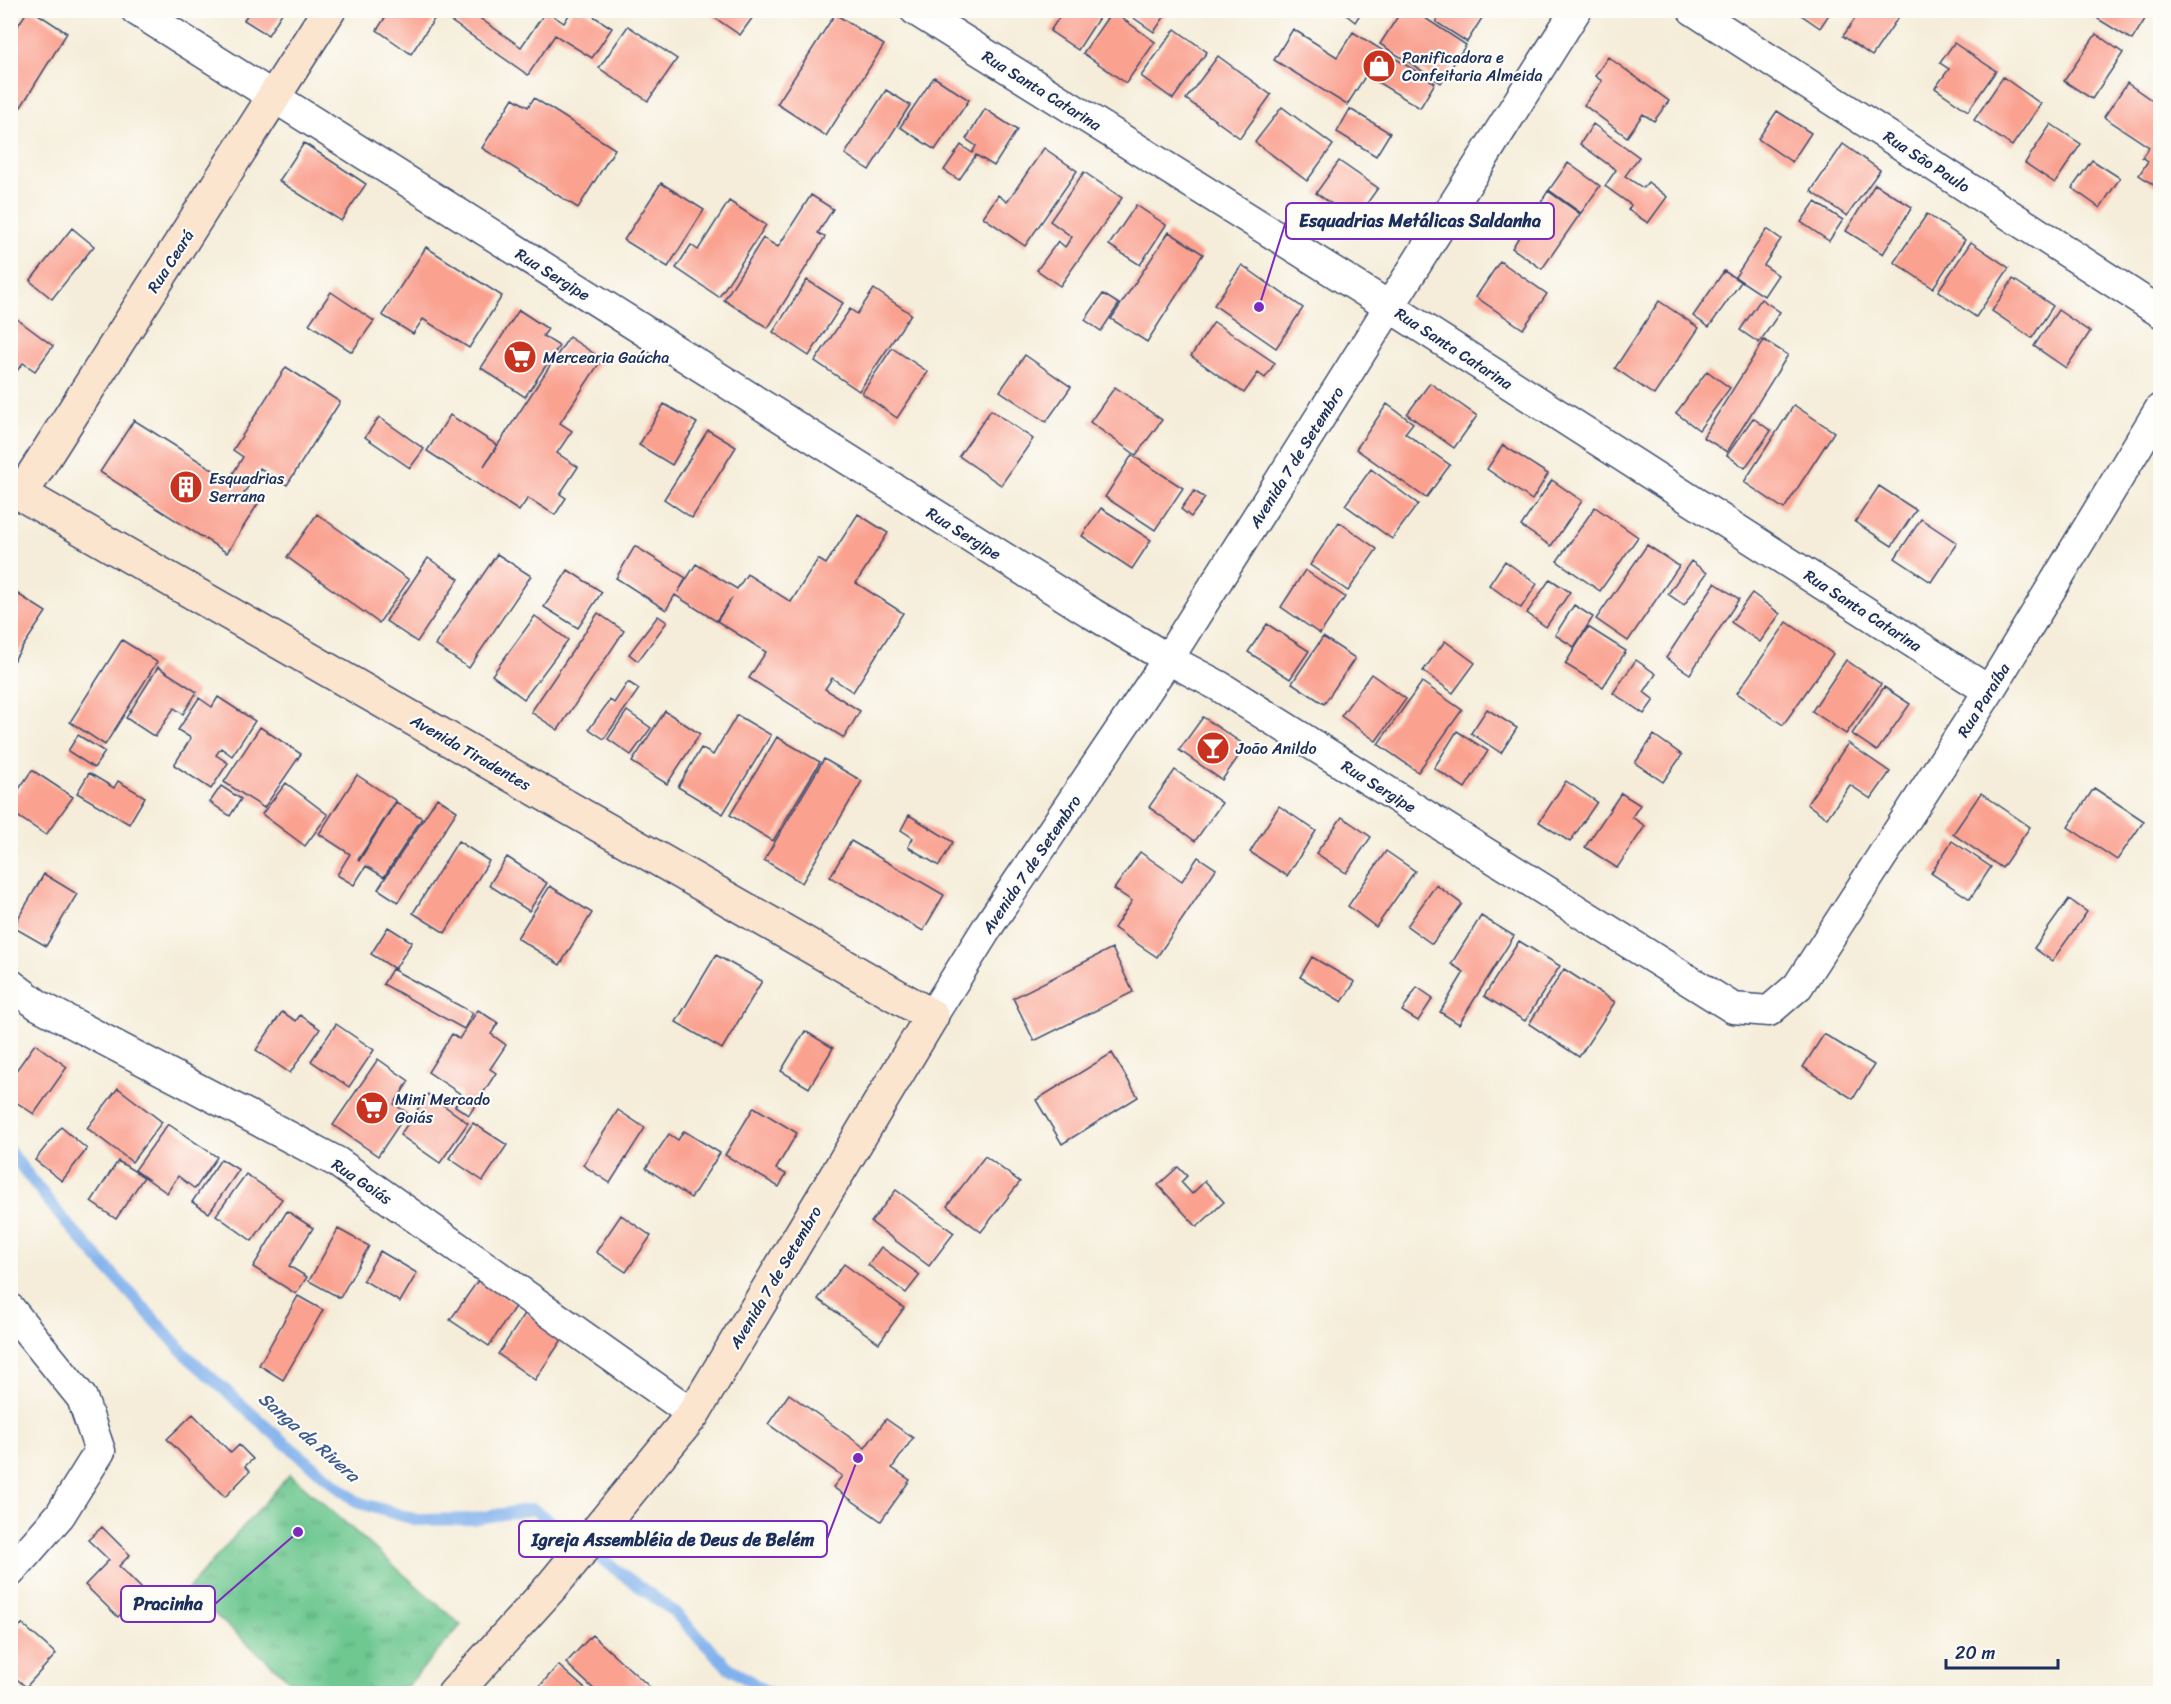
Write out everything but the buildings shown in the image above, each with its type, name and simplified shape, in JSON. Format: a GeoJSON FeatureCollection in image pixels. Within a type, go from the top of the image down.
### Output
{"type":"FeatureCollection","features":[{"type":"Feature","properties":{"kind":"street","name":"Rua Sergipe"},"geometry":{"type":"LineString","coordinates":[[136,10],[1093,614],[1168,659],[1219,686],[1733,1008],[1769,1011],[1798,986]]}},
{"type":"Feature","properties":{"kind":"street","name":"Rua Ceará"},"geometry":{"type":"LineString","coordinates":[[14,498],[274,99],[329,10]]}},
{"type":"Feature","properties":{"kind":"street","name":"Rua Santa Catarina"},"geometry":{"type":"LineString","coordinates":[[915,10],[1390,307],[1989,691]]}},
{"type":"Feature","properties":{"kind":"street","name":"Avenida 7 de Setembro"},"geometry":{"type":"LineString","coordinates":[[454,1694],[552,1586],[693,1414],[989,925],[1168,659],[1576,10]]}},
{"type":"Feature","properties":{"kind":"street","name":"Rua São Paulo"},"geometry":{"type":"LineString","coordinates":[[1693,10],[2160,312]]}},
{"type":"Feature","properties":{"kind":"street","name":"Rua Paraíba"},"geometry":{"type":"LineString","coordinates":[[1798,986],[1989,691],[2160,409]]}},
{"type":"Feature","properties":{"kind":"street","name":"Avenida Tiradentes"},"geometry":{"type":"LineString","coordinates":[[14,498],[932,1016]]}},
{"type":"Feature","properties":{"kind":"street","name":"Rua Goiás"},"geometry":{"type":"LineString","coordinates":[[10,984],[38,1005],[337,1162],[693,1414]]}},
{"type":"Feature","properties":{"kind":"street"},"geometry":{"type":"LineString","coordinates":[[10,1309],[82,1398],[100,1451],[60,1515],[10,1572]]}},
{"type":"Feature","properties":{"kind":"green space"},"geometry":{"type":"Polygon","coordinates":[[[290,1474],[461,1625],[401,1693],[304,1693],[187,1590],[290,1474]]]}},
{"type":"Feature","properties":{"kind":"waterway","name":"Sanga da Rivera"},"geometry":{"type":"LineString","coordinates":[[10,1152],[63,1219],[187,1356],[281,1440],[357,1502],[417,1520],[472,1519],[533,1509],[673,1611],[728,1667],[770,1694]]}},
{"type":"Feature","properties":{"kind":"place","name":"Panificadora e Confeitaria Almeida"},"geometry":{"type":"Point","coordinates":[1379,66]}},
{"type":"Feature","properties":{"kind":"place","name":"Esquadrias Metálicas Saldanha"},"geometry":{"type":"Point","coordinates":[1259,307]}},
{"type":"Feature","properties":{"kind":"place","name":"Mercearia Gaúcha"},"geometry":{"type":"Point","coordinates":[520,357]}},
{"type":"Feature","properties":{"kind":"place","name":"Esquadrias Serrana"},"geometry":{"type":"Point","coordinates":[186,487]}},
{"type":"Feature","properties":{"kind":"place","name":"João Anildo"},"geometry":{"type":"Point","coordinates":[1213,748]}},
{"type":"Feature","properties":{"kind":"place","name":"Mini Mercado Goiás"},"geometry":{"type":"Point","coordinates":[372,1108]}},
{"type":"Feature","properties":{"kind":"place","name":"Igreja Assembléia de Deus de Belém"},"geometry":{"type":"Point","coordinates":[858,1458]}},
{"type":"Feature","properties":{"kind":"place","name":"Pracinha"},"geometry":{"type":"Point","coordinates":[298,1532]}}]}
